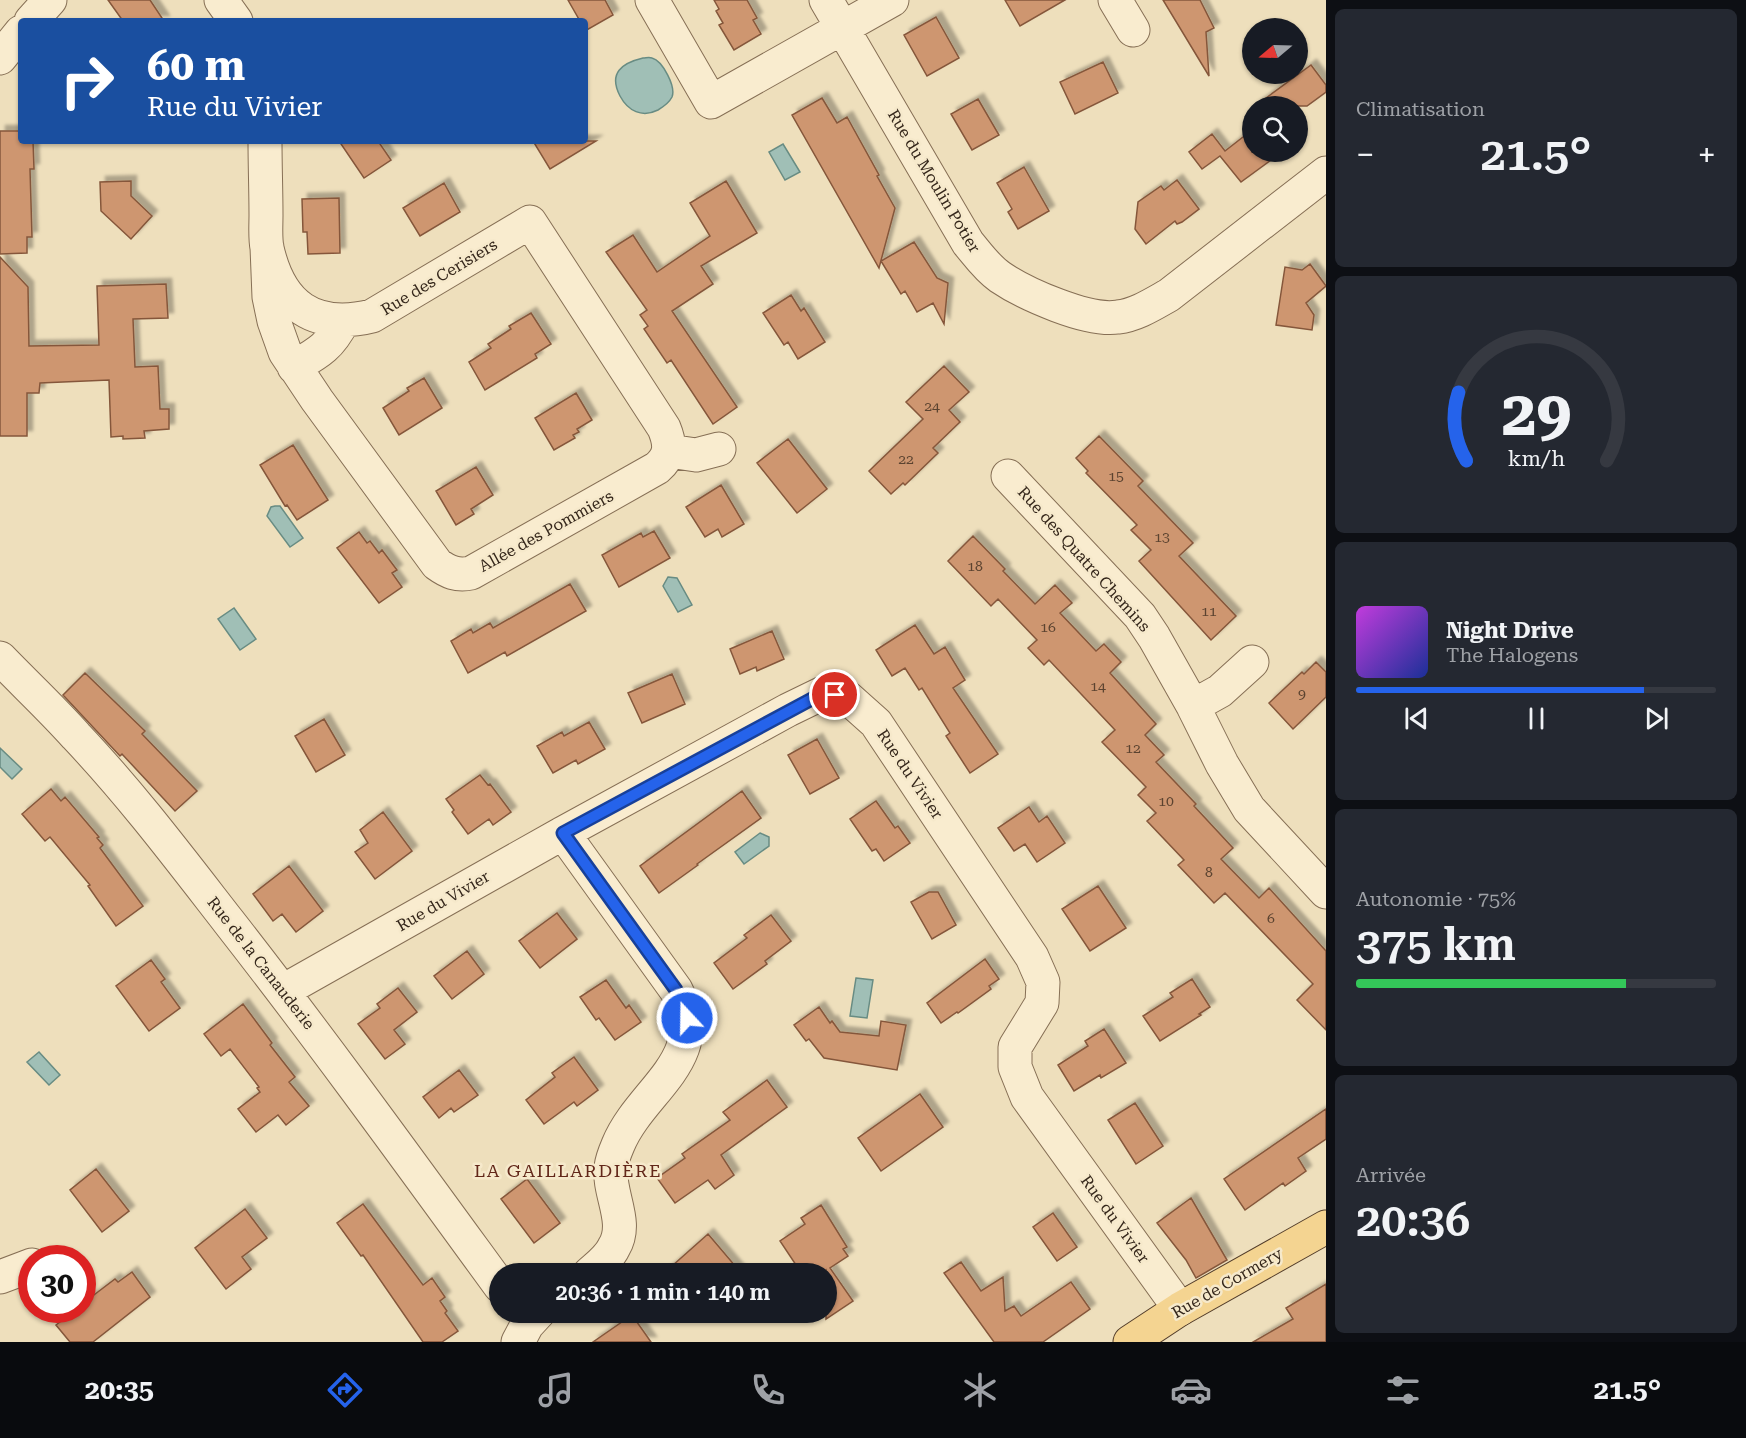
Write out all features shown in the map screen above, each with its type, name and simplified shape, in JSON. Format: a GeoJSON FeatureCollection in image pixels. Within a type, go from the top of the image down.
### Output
{"type":"FeatureCollection","features":[{"type":"Feature","properties":{"kind":"main road","name":"Rue de Cormery"},"geometry":{"type":"LineString","coordinates":[[1130,1342],[1180,1309],[1326,1227]]}},
{"type":"Feature","properties":{"kind":"street"},"geometry":{"type":"LineString","coordinates":[[34,18],[50,0]]}},
{"type":"Feature","properties":{"kind":"street"},"geometry":{"type":"LineString","coordinates":[[221,0],[234,18]]}},
{"type":"Feature","properties":{"kind":"street"},"geometry":{"type":"LineString","coordinates":[[652,0],[711,102],[892,0]]}},
{"type":"Feature","properties":{"kind":"street","name":"Rue du Moulin Potier"},"geometry":{"type":"LineString","coordinates":[[826,0],[968,243],[985,264],[1000,277],[1018,287],[1082,314],[1101,318],[1118,317],[1133,313],[1160,300],[1326,173]]}},
{"type":"Feature","properties":{"kind":"street"},"geometry":{"type":"LineString","coordinates":[[1115,0],[1133,30]]}},
{"type":"Feature","properties":{"kind":"street"},"geometry":{"type":"LineString","coordinates":[[0,58],[18,36]]}},
{"type":"Feature","properties":{"kind":"street","name":"Rue des Cerisiers"},"geometry":{"type":"LineString","coordinates":[[265,144],[267,247],[286,292],[297,305],[310,314],[327,320],[343,321],[372,316],[384,311],[530,222],[664,428],[669,441],[669,451]]}},
{"type":"Feature","properties":{"kind":"street","name":"Allée des Pommiers"},"geometry":{"type":"LineString","coordinates":[[267,247],[269,297],[274,321],[285,352],[437,564],[446,570],[460,575],[482,568],[657,468],[665,461],[669,451]]}},
{"type":"Feature","properties":{"kind":"street"},"geometry":{"type":"LineString","coordinates":[[294,367],[324,349],[343,321]]}},
{"type":"Feature","properties":{"kind":"street"},"geometry":{"type":"LineString","coordinates":[[669,451],[696,455],[719,449]]}},
{"type":"Feature","properties":{"kind":"street","name":"Rue des Quatre Chemins"},"geometry":{"type":"LineString","coordinates":[[1008,476],[1140,616],[1193,706],[1222,764],[1249,809],[1326,892]]}},
{"type":"Feature","properties":{"kind":"street","name":"Rue de la Canauderie"},"geometry":{"type":"LineString","coordinates":[[0,658],[76,736],[137,805],[284,991],[489,1271]]}},
{"type":"Feature","properties":{"kind":"street"},"geometry":{"type":"LineString","coordinates":[[1193,706],[1220,691],[1252,662]]}},
{"type":"Feature","properties":{"kind":"street","name":"Rue du Vivier"},"geometry":{"type":"LineString","coordinates":[[284,991],[563,833],[823,693],[848,698],[876,723],[1032,957],[1043,982],[1042,1003],[1015,1047],[1015,1067],[1027,1097],[1180,1309]]}},
{"type":"Feature","properties":{"kind":"street"},"geometry":{"type":"LineString","coordinates":[[563,833],[676,990],[684,1005],[687,1018],[686,1042],[676,1064],[640,1108],[619,1141],[614,1154],[611,1173],[620,1228],[618,1239],[609,1256],[601,1263]]}},
{"type":"Feature","properties":{"kind":"street"},"geometry":{"type":"LineString","coordinates":[[0,1277],[18,1270]]}},
{"type":"Feature","properties":{"kind":"water"},"geometry":{"type":"Polygon","coordinates":[[[643,58],[652,58],[660,64],[670,81],[673,93],[664,106],[646,113],[636,112],[627,106],[620,96],[616,81],[616,75],[623,66],[643,58]]]}},
{"type":"Feature","properties":{"kind":"water"},"geometry":{"type":"Polygon","coordinates":[[[783,144],[800,172],[785,180],[769,152],[783,144]]]}},
{"type":"Feature","properties":{"kind":"water"},"geometry":{"type":"Polygon","coordinates":[[[280,506],[303,538],[290,547],[267,516],[271,507],[280,506]]]}},
{"type":"Feature","properties":{"kind":"water"},"geometry":{"type":"Polygon","coordinates":[[[668,577],[677,578],[692,605],[678,612],[663,586],[668,577]]]}},
{"type":"Feature","properties":{"kind":"water"},"geometry":{"type":"Polygon","coordinates":[[[234,608],[256,639],[240,650],[218,619],[234,608]]]}},
{"type":"Feature","properties":{"kind":"water"},"geometry":{"type":"Polygon","coordinates":[[[0,748],[22,769],[12,779],[0,767],[0,748]]]}},
{"type":"Feature","properties":{"kind":"water"},"geometry":{"type":"Polygon","coordinates":[[[760,833],[769,837],[769,846],[744,864],[735,852],[760,833]]]}},
{"type":"Feature","properties":{"kind":"water"},"geometry":{"type":"Polygon","coordinates":[[[856,978],[873,980],[867,1018],[850,1016],[856,978]]]}},
{"type":"Feature","properties":{"kind":"water"},"geometry":{"type":"Polygon","coordinates":[[[39,1052],[60,1075],[49,1085],[27,1062],[39,1052]]]}},
{"type":"Feature","properties":{"kind":"building"},"geometry":{"type":"Polygon","coordinates":[[[108,0],[150,0],[162,18],[121,18],[108,0]]]}},
{"type":"Feature","properties":{"kind":"building"},"geometry":{"type":"Polygon","coordinates":[[[568,0],[605,0],[613,15],[588,29],[588,18],[578,18],[568,0]]]}},
{"type":"Feature","properties":{"kind":"building"},"geometry":{"type":"Polygon","coordinates":[[[714,0],[747,0],[757,18],[753,20],[761,34],[734,50],[719,25],[723,23],[716,11],[719,9],[714,0]]]}},
{"type":"Feature","properties":{"kind":"building"},"geometry":{"type":"Polygon","coordinates":[[[1005,0],[1065,0],[1020,26],[1005,0]]]}},
{"type":"Feature","properties":{"kind":"building"},"geometry":{"type":"Polygon","coordinates":[[[1163,0],[1200,0],[1214,28],[1206,32],[1209,76],[1163,0]]]}},
{"type":"Feature","properties":{"kind":"building"},"geometry":{"type":"Polygon","coordinates":[[[936,17],[959,58],[927,76],[904,35],[936,17]]]}},
{"type":"Feature","properties":{"kind":"building"},"geometry":{"type":"Polygon","coordinates":[[[1103,62],[1118,93],[1075,114],[1060,82],[1103,62]]]}},
{"type":"Feature","properties":{"kind":"building"},"geometry":{"type":"Polygon","coordinates":[[[1311,65],[1326,85],[1326,92],[1308,105],[1308,96],[1269,96],[1285,84],[1308,84],[1308,67],[1311,65]]]}},
{"type":"Feature","properties":{"kind":"building"},"geometry":{"type":"Polygon","coordinates":[[[822,98],[837,123],[847,117],[895,208],[879,268],[792,115],[822,98]]]}},
{"type":"Feature","properties":{"kind":"building"},"geometry":{"type":"Polygon","coordinates":[[[978,99],[999,135],[972,150],[951,114],[978,99]]]}},
{"type":"Feature","properties":{"kind":"building"},"geometry":{"type":"Polygon","coordinates":[[[0,131],[18,131],[18,144],[33,144],[34,169],[30,169],[32,237],[27,237],[27,253],[0,254],[0,131]]]}},
{"type":"Feature","properties":{"kind":"building"},"geometry":{"type":"Polygon","coordinates":[[[1212,134],[1225,151],[1242,138],[1242,162],[1268,162],[1241,182],[1220,156],[1202,169],[1189,152],[1212,134]]]}},
{"type":"Feature","properties":{"kind":"building"},"geometry":{"type":"Polygon","coordinates":[[[588,141],[596,141],[550,169],[535,144],[588,144],[588,141]]]}},
{"type":"Feature","properties":{"kind":"building"},"geometry":{"type":"Polygon","coordinates":[[[341,144],[380,144],[391,160],[364,178],[341,144]]]}},
{"type":"Feature","properties":{"kind":"building"},"geometry":{"type":"Polygon","coordinates":[[[1024,167],[1049,211],[1018,229],[1008,212],[1012,209],[997,183],[1024,167]]]}},
{"type":"Feature","properties":{"kind":"building"},"geometry":{"type":"Polygon","coordinates":[[[1177,180],[1199,209],[1182,222],[1177,224],[1175,221],[1146,244],[1135,229],[1138,202],[1161,186],[1164,190],[1177,180]]]}},
{"type":"Feature","properties":{"kind":"building"},"geometry":{"type":"Polygon","coordinates":[[[131,181],[131,196],[152,216],[131,239],[101,211],[100,182],[131,181]]]}},
{"type":"Feature","properties":{"kind":"building"},"geometry":{"type":"Polygon","coordinates":[[[726,181],[757,233],[701,266],[713,284],[672,311],[737,407],[713,424],[671,360],[667,363],[644,329],[648,326],[640,315],[647,310],[606,252],[633,235],[657,272],[710,236],[690,203],[726,181]]]}},
{"type":"Feature","properties":{"kind":"building"},"geometry":{"type":"Polygon","coordinates":[[[444,183],[460,212],[420,236],[403,208],[444,183]]]}},
{"type":"Feature","properties":{"kind":"building"},"geometry":{"type":"Polygon","coordinates":[[[339,198],[340,253],[308,254],[307,232],[303,232],[302,199],[339,198]]]}},
{"type":"Feature","properties":{"kind":"building"},"geometry":{"type":"Polygon","coordinates":[[[914,242],[937,278],[948,283],[944,324],[933,303],[917,312],[905,291],[901,294],[881,261],[914,242]]]}},
{"type":"Feature","properties":{"kind":"building"},"geometry":{"type":"Polygon","coordinates":[[[0,257],[28,287],[29,346],[99,345],[97,286],[166,284],[168,318],[133,319],[135,367],[158,366],[160,409],[169,409],[169,429],[144,431],[145,438],[111,437],[109,380],[40,383],[39,393],[27,393],[27,436],[0,436],[0,257]]]}},
{"type":"Feature","properties":{"kind":"building"},"geometry":{"type":"Polygon","coordinates":[[[1310,264],[1326,286],[1306,303],[1314,315],[1312,330],[1276,325],[1285,267],[1302,270],[1310,264]]]}},
{"type":"Feature","properties":{"kind":"building"},"geometry":{"type":"Polygon","coordinates":[[[791,295],[801,311],[804,308],[825,342],[798,359],[788,342],[784,345],[763,313],[791,295]]]}},
{"type":"Feature","properties":{"kind":"building"},"geometry":{"type":"Polygon","coordinates":[[[531,313],[551,344],[535,354],[537,358],[485,390],[469,362],[491,348],[488,344],[511,329],[509,326],[531,313]]]}},
{"type":"Feature","properties":{"kind":"building"},"geometry":{"type":"Polygon","coordinates":[[[944,366],[969,392],[949,410],[960,422],[933,448],[938,453],[905,485],[903,483],[891,494],[869,471],[923,419],[906,402],[944,366]]]}},
{"type":"Feature","properties":{"kind":"building"},"geometry":{"type":"Polygon","coordinates":[[[424,378],[442,408],[399,435],[383,408],[409,391],[407,388],[424,378]]]}},
{"type":"Feature","properties":{"kind":"building"},"geometry":{"type":"Polygon","coordinates":[[[576,393],[592,420],[577,429],[579,432],[573,435],[575,438],[554,450],[535,418],[576,393]]]}},
{"type":"Feature","properties":{"kind":"building"},"geometry":{"type":"Polygon","coordinates":[[[1099,436],[1143,481],[1138,486],[1193,543],[1179,556],[1236,616],[1211,640],[1139,561],[1151,550],[1131,530],[1137,525],[1086,473],[1088,471],[1076,458],[1099,436]]]}},
{"type":"Feature","properties":{"kind":"building"},"geometry":{"type":"Polygon","coordinates":[[[788,439],[827,489],[797,513],[757,463],[788,439]]]}},
{"type":"Feature","properties":{"kind":"building"},"geometry":{"type":"Polygon","coordinates":[[[293,445],[328,500],[297,520],[287,505],[285,506],[260,465],[293,445]]]}},
{"type":"Feature","properties":{"kind":"building"},"geometry":{"type":"Polygon","coordinates":[[[476,467],[493,495],[471,509],[474,514],[456,525],[436,491],[476,467]]]}},
{"type":"Feature","properties":{"kind":"building"},"geometry":{"type":"Polygon","coordinates":[[[721,485],[744,524],[722,537],[718,529],[705,537],[686,507],[721,485]]]}},
{"type":"Feature","properties":{"kind":"building"},"geometry":{"type":"Polygon","coordinates":[[[654,531],[670,558],[619,587],[602,555],[641,533],[643,537],[654,531]]]}},
{"type":"Feature","properties":{"kind":"building"},"geometry":{"type":"Polygon","coordinates":[[[359,532],[379,553],[382,550],[397,570],[392,573],[402,587],[379,603],[337,548],[359,532]]]}},
{"type":"Feature","properties":{"kind":"building"},"geometry":{"type":"Polygon","coordinates":[[[973,536],[1035,604],[1055,585],[1072,603],[1060,613],[1096,651],[1104,644],[1121,662],[1110,673],[1156,724],[1145,735],[1164,755],[1156,762],[1233,848],[1221,859],[1259,898],[1269,888],[1326,951],[1326,1030],[1297,1000],[1313,984],[1225,893],[1214,903],[1178,865],[1184,860],[1147,821],[1156,813],[1138,795],[1146,787],[1102,742],[1115,730],[1049,660],[1044,665],[1028,648],[1037,640],[998,599],[991,606],[948,561],[973,536]]]}},
{"type":"Feature","properties":{"kind":"building"},"geometry":{"type":"Polygon","coordinates":[[[570,584],[586,611],[507,656],[505,652],[468,673],[451,641],[471,629],[473,633],[490,623],[493,628],[570,584]]]}},
{"type":"Feature","properties":{"kind":"building"},"geometry":{"type":"Polygon","coordinates":[[[915,625],[934,654],[945,647],[965,680],[953,688],[998,754],[970,773],[946,736],[950,733],[922,688],[919,690],[905,668],[892,676],[876,650],[915,625]]]}},
{"type":"Feature","properties":{"kind":"building"},"geometry":{"type":"Polygon","coordinates":[[[772,631],[784,659],[757,671],[756,667],[740,674],[730,649],[772,631]]]}},
{"type":"Feature","properties":{"kind":"building"},"geometry":{"type":"Polygon","coordinates":[[[1316,662],[1326,672],[1326,697],[1293,729],[1269,703],[1316,662]]]}},
{"type":"Feature","properties":{"kind":"building"},"geometry":{"type":"Polygon","coordinates":[[[85,673],[145,731],[142,734],[197,791],[175,811],[63,695],[85,673]]]}},
{"type":"Feature","properties":{"kind":"building"},"geometry":{"type":"Polygon","coordinates":[[[672,674],[685,704],[642,723],[628,693],[672,674]]]}},
{"type":"Feature","properties":{"kind":"building"},"geometry":{"type":"Polygon","coordinates":[[[324,719],[345,755],[316,772],[295,736],[324,719]]]}},
{"type":"Feature","properties":{"kind":"building"},"geometry":{"type":"Polygon","coordinates":[[[589,722],[605,749],[578,764],[576,760],[553,773],[537,746],[562,732],[564,736],[589,722]]]}},
{"type":"Feature","properties":{"kind":"building"},"geometry":{"type":"Polygon","coordinates":[[[817,739],[839,778],[810,794],[788,755],[817,739]]]}},
{"type":"Feature","properties":{"kind":"building"},"geometry":{"type":"Polygon","coordinates":[[[480,775],[488,785],[490,784],[511,812],[493,825],[489,819],[468,834],[452,812],[454,810],[446,799],[480,775]]]}},
{"type":"Feature","properties":{"kind":"building"},"geometry":{"type":"Polygon","coordinates":[[[51,789],[61,801],[65,797],[99,837],[97,838],[103,845],[100,848],[143,906],[116,926],[88,886],[90,885],[50,837],[45,841],[22,814],[51,789]]]}},
{"type":"Feature","properties":{"kind":"building"},"geometry":{"type":"Polygon","coordinates":[[[742,791],[761,818],[659,893],[640,866],[742,791]]]}},
{"type":"Feature","properties":{"kind":"building"},"geometry":{"type":"Polygon","coordinates":[[[876,801],[895,828],[898,826],[910,843],[884,861],[876,849],[872,851],[850,819],[876,801]]]}},
{"type":"Feature","properties":{"kind":"building"},"geometry":{"type":"Polygon","coordinates":[[[1029,807],[1039,822],[1047,816],[1065,843],[1037,862],[1025,844],[1014,851],[998,828],[1029,807]]]}},
{"type":"Feature","properties":{"kind":"building"},"geometry":{"type":"Polygon","coordinates":[[[383,812],[412,851],[375,879],[355,852],[368,843],[360,830],[383,812]]]}},
{"type":"Feature","properties":{"kind":"building"},"geometry":{"type":"Polygon","coordinates":[[[289,866],[323,911],[296,932],[282,914],[273,921],[253,894],[289,866]]]}},
{"type":"Feature","properties":{"kind":"building"},"geometry":{"type":"Polygon","coordinates":[[[1098,886],[1126,928],[1090,951],[1062,909],[1098,886]]]}},
{"type":"Feature","properties":{"kind":"building"},"geometry":{"type":"Polygon","coordinates":[[[929,892],[938,892],[956,925],[932,939],[911,902],[929,892]]]}},
{"type":"Feature","properties":{"kind":"building"},"geometry":{"type":"Polygon","coordinates":[[[557,913],[577,939],[540,968],[519,941],[557,913]]]}},
{"type":"Feature","properties":{"kind":"building"},"geometry":{"type":"Polygon","coordinates":[[[771,915],[791,941],[765,961],[767,964],[733,989],[714,963],[747,938],[744,935],[771,915]]]}},
{"type":"Feature","properties":{"kind":"building"},"geometry":{"type":"Polygon","coordinates":[[[467,951],[484,974],[452,999],[434,976],[467,951]]]}},
{"type":"Feature","properties":{"kind":"building"},"geometry":{"type":"Polygon","coordinates":[[[985,959],[999,979],[989,986],[991,989],[941,1023],[927,1003],[985,959]]]}},
{"type":"Feature","properties":{"kind":"building"},"geometry":{"type":"Polygon","coordinates":[[[151,960],[165,979],[161,982],[180,1008],[149,1031],[116,986],[151,960]]]}},
{"type":"Feature","properties":{"kind":"building"},"geometry":{"type":"Polygon","coordinates":[[[1192,979],[1210,1007],[1160,1041],[1143,1016],[1173,997],[1170,993],[1192,979]]]}},
{"type":"Feature","properties":{"kind":"building"},"geometry":{"type":"Polygon","coordinates":[[[606,980],[626,1008],[629,1005],[641,1022],[615,1040],[599,1018],[596,1020],[580,997],[606,980]]]}},
{"type":"Feature","properties":{"kind":"building"},"geometry":{"type":"Polygon","coordinates":[[[398,988],[417,1012],[394,1030],[405,1044],[385,1059],[358,1024],[380,1008],[377,1004],[398,988]]]}},
{"type":"Feature","properties":{"kind":"building"},"geometry":{"type":"Polygon","coordinates":[[[243,1004],[295,1077],[289,1082],[309,1106],[286,1125],[278,1115],[256,1132],[238,1109],[260,1092],[257,1088],[259,1087],[230,1049],[221,1056],[204,1034],[243,1004]]]}},
{"type":"Feature","properties":{"kind":"building"},"geometry":{"type":"Polygon","coordinates":[[[819,1007],[830,1023],[832,1021],[840,1032],[879,1036],[881,1021],[906,1025],[897,1070],[824,1058],[809,1039],[806,1041],[794,1025],[819,1007]]]}},
{"type":"Feature","properties":{"kind":"building"},"geometry":{"type":"Polygon","coordinates":[[[1104,1029],[1126,1063],[1074,1091],[1058,1065],[1088,1046],[1085,1041],[1104,1029]]]}},
{"type":"Feature","properties":{"kind":"building"},"geometry":{"type":"Polygon","coordinates":[[[574,1057],[598,1090],[577,1106],[574,1102],[544,1124],[526,1100],[555,1077],[552,1073],[574,1057]]]}},
{"type":"Feature","properties":{"kind":"building"},"geometry":{"type":"Polygon","coordinates":[[[459,1070],[478,1095],[454,1112],[451,1108],[439,1118],[423,1097],[459,1070]]]}},
{"type":"Feature","properties":{"kind":"building"},"geometry":{"type":"Polygon","coordinates":[[[767,1080],[787,1107],[721,1155],[734,1175],[715,1189],[708,1180],[675,1203],[657,1178],[685,1158],[682,1154],[730,1120],[723,1112],[767,1080]]]}},
{"type":"Feature","properties":{"kind":"building"},"geometry":{"type":"Polygon","coordinates":[[[920,1094],[943,1127],[881,1171],[858,1138],[920,1094]]]}},
{"type":"Feature","properties":{"kind":"building"},"geometry":{"type":"Polygon","coordinates":[[[1135,1103],[1163,1146],[1136,1164],[1108,1120],[1135,1103]]]}},
{"type":"Feature","properties":{"kind":"building"},"geometry":{"type":"Polygon","coordinates":[[[1326,1109],[1326,1139],[1298,1158],[1306,1171],[1285,1186],[1283,1183],[1245,1210],[1224,1179],[1326,1109]]]}},
{"type":"Feature","properties":{"kind":"building"},"geometry":{"type":"Polygon","coordinates":[[[96,1169],[129,1211],[102,1232],[70,1190],[96,1169]]]}},
{"type":"Feature","properties":{"kind":"building"},"geometry":{"type":"Polygon","coordinates":[[[527,1179],[560,1223],[534,1243],[501,1199],[527,1179]]]}},
{"type":"Feature","properties":{"kind":"building"},"geometry":{"type":"Polygon","coordinates":[[[1191,1198],[1227,1260],[1196,1278],[1186,1260],[1157,1223],[1191,1198]]]}},
{"type":"Feature","properties":{"kind":"building"},"geometry":{"type":"Polygon","coordinates":[[[363,1204],[423,1285],[432,1278],[445,1297],[440,1301],[447,1311],[445,1313],[458,1331],[442,1342],[423,1342],[363,1255],[361,1256],[337,1223],[363,1204]]]}},
{"type":"Feature","properties":{"kind":"building"},"geometry":{"type":"Polygon","coordinates":[[[821,1205],[847,1247],[843,1249],[848,1256],[837,1263],[795,1263],[780,1241],[805,1224],[801,1218],[821,1205]]]}},
{"type":"Feature","properties":{"kind":"building"},"geometry":{"type":"Polygon","coordinates":[[[245,1209],[267,1238],[242,1257],[251,1269],[226,1289],[195,1248],[245,1209]]]}},
{"type":"Feature","properties":{"kind":"building"},"geometry":{"type":"Polygon","coordinates":[[[1053,1213],[1077,1247],[1057,1261],[1033,1227],[1053,1213]]]}},
{"type":"Feature","properties":{"kind":"building"},"geometry":{"type":"Polygon","coordinates":[[[708,1234],[733,1263],[675,1263],[708,1234]]]}},
{"type":"Feature","properties":{"kind":"building"},"geometry":{"type":"Polygon","coordinates":[[[961,1262],[981,1291],[1003,1277],[1005,1311],[1014,1306],[1021,1316],[1071,1282],[1090,1309],[1043,1342],[994,1342],[944,1273],[961,1262]]]}},
{"type":"Feature","properties":{"kind":"building"},"geometry":{"type":"Polygon","coordinates":[[[132,1272],[150,1297],[93,1342],[70,1342],[56,1325],[59,1323],[96,1323],[96,1293],[115,1279],[118,1282],[132,1272]]]}},
{"type":"Feature","properties":{"kind":"building"},"geometry":{"type":"Polygon","coordinates":[[[837,1278],[853,1301],[837,1312],[837,1278]]]}},
{"type":"Feature","properties":{"kind":"building"},"geometry":{"type":"Polygon","coordinates":[[[1326,1284],[1326,1342],[1253,1342],[1293,1319],[1286,1308],[1326,1284]]]}},
{"type":"Feature","properties":{"kind":"building"},"geometry":{"type":"Polygon","coordinates":[[[620,1323],[638,1323],[651,1342],[593,1342],[620,1323]]]}},
{"type":"Feature","properties":{"kind":"district","name":"LA GAILLARDIÈRE"},"geometry":{"type":"Point","coordinates":[568,1170]}},
{"type":"Feature","properties":{"kind":"route"},"geometry":{"type":"LineString","coordinates":[[687,1018],[684,1005],[676,990],[563,833],[788,710],[823,693],[835,695]]}}]}
